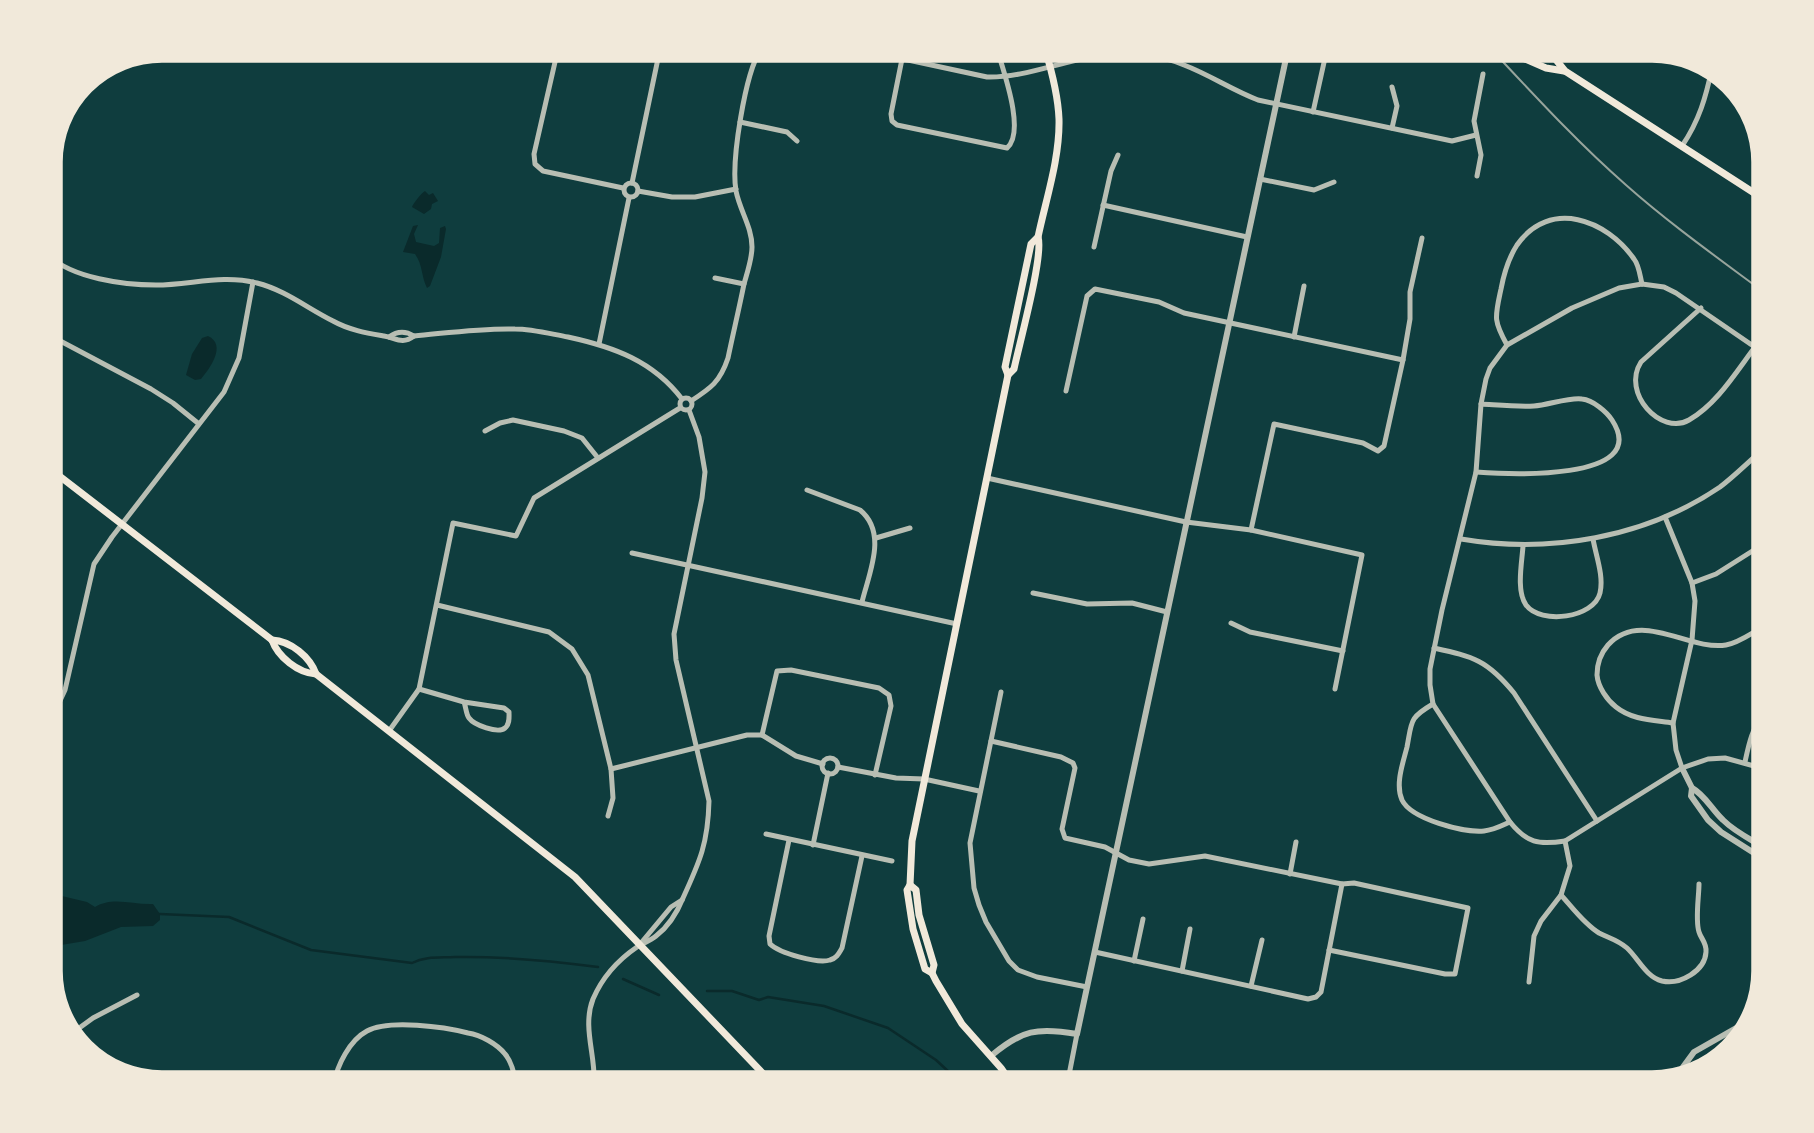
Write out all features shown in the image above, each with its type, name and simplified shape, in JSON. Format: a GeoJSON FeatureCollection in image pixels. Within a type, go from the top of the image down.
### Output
{"type":"FeatureCollection","features":[{"type":"Feature","properties":{"kind":"main road"},"geometry":{"type":"LineString","coordinates":[[1003,1072],[962,1024],[932,973],[925,969],[915,938],[907,890],[910,885],[912,842],[924,779],[1008,375],[1005,367],[1031,244],[1038,237],[1059,127],[1056,91],[1049,61]]}},
{"type":"Feature","properties":{"kind":"main road"},"geometry":{"type":"LineString","coordinates":[[1530,61],[1546,68],[1565,71]]}},
{"type":"Feature","properties":{"kind":"main road"},"geometry":{"type":"LineString","coordinates":[[1558,61],[1565,71],[1753,192]]}},
{"type":"Feature","properties":{"kind":"main road"},"geometry":{"type":"LineString","coordinates":[[61,477],[272,640],[278,653],[305,674],[316,674]]}},
{"type":"Feature","properties":{"kind":"main road"},"geometry":{"type":"LineString","coordinates":[[272,640],[284,640],[312,663],[316,674],[575,877],[762,1072]]}},
{"type":"Feature","properties":{"kind":"street"},"geometry":{"type":"LineString","coordinates":[[555,61],[534,154],[535,164],[544,171],[623,188]]}},
{"type":"Feature","properties":{"kind":"street"},"geometry":{"type":"LineString","coordinates":[[632,183],[657,61]]}},
{"type":"Feature","properties":{"kind":"street"},"geometry":{"type":"LineString","coordinates":[[61,265],[85,276],[135,284],[156,285],[234,278],[253,282],[286,293],[348,328],[389,337],[394,333],[408,332],[414,336],[486,329],[518,329],[599,344],[640,360],[665,378],[682,399],[691,401],[712,387],[722,374],[728,358],[752,249],[750,228],[741,213],[736,189],[735,163],[740,122],[754,61]]}},
{"type":"Feature","properties":{"kind":"street"},"geometry":{"type":"LineString","coordinates":[[902,61],[892,121],[897,125],[1007,148],[1012,144],[1014,120],[1000,61]]}},
{"type":"Feature","properties":{"kind":"street"},"geometry":{"type":"LineString","coordinates":[[911,61],[987,77],[1005,78],[1073,61]]}},
{"type":"Feature","properties":{"kind":"street"},"geometry":{"type":"LineString","coordinates":[[1172,61],[1184,64],[1231,89],[1277,104],[1452,141],[1476,135]]}},
{"type":"Feature","properties":{"kind":"street"},"geometry":{"type":"LineString","coordinates":[[1070,1072],[1228,323],[1286,61]]}},
{"type":"Feature","properties":{"kind":"street"},"geometry":{"type":"LineString","coordinates":[[1313,112],[1324,61]]}},
{"type":"Feature","properties":{"kind":"street"},"geometry":{"type":"LineString","coordinates":[[1477,176],[1481,155],[1474,121],[1483,74]]}},
{"type":"Feature","properties":{"kind":"street"},"geometry":{"type":"LineString","coordinates":[[1682,146],[1694,129],[1710,80]]}},
{"type":"Feature","properties":{"kind":"street"},"geometry":{"type":"LineString","coordinates":[[1392,87],[1397,106],[1392,128]]}},
{"type":"Feature","properties":{"kind":"street"},"geometry":{"type":"LineString","coordinates":[[740,122],[787,132],[797,141]]}},
{"type":"Feature","properties":{"kind":"street"},"geometry":{"type":"LineString","coordinates":[[1094,247],[1111,170],[1118,155]]}},
{"type":"Feature","properties":{"kind":"street"},"geometry":{"type":"LineString","coordinates":[[1260,179],[1314,190],[1334,182]]}},
{"type":"Feature","properties":{"kind":"street"},"geometry":{"type":"LineString","coordinates":[[623,188],[632,183],[637,186],[638,191]]}},
{"type":"Feature","properties":{"kind":"street"},"geometry":{"type":"LineString","coordinates":[[623,188],[624,194],[629,198]]}},
{"type":"Feature","properties":{"kind":"street"},"geometry":{"type":"LineString","coordinates":[[638,191],[683,197],[736,189]]}},
{"type":"Feature","properties":{"kind":"street"},"geometry":{"type":"LineString","coordinates":[[629,198],[634,197],[638,191]]}},
{"type":"Feature","properties":{"kind":"street"},"geometry":{"type":"LineString","coordinates":[[599,344],[629,198]]}},
{"type":"Feature","properties":{"kind":"street"},"geometry":{"type":"LineString","coordinates":[[1103,205],[1247,237]]}},
{"type":"Feature","properties":{"kind":"street"},"geometry":{"type":"LineString","coordinates":[[1507,345],[1495,322],[1505,267],[1519,242],[1544,223],[1574,218],[1609,231],[1635,260],[1642,284]]}},
{"type":"Feature","properties":{"kind":"street"},"geometry":{"type":"LineString","coordinates":[[1251,530],[1275,424],[1363,443],[1378,451],[1384,446],[1403,360],[1410,319],[1410,292],[1422,238]]}},
{"type":"Feature","properties":{"kind":"street"},"geometry":{"type":"LineString","coordinates":[[715,278],[744,284]]}},
{"type":"Feature","properties":{"kind":"street"},"geometry":{"type":"LineString","coordinates":[[61,699],[91,572],[98,556],[224,392],[239,358],[253,282]]}},
{"type":"Feature","properties":{"kind":"street"},"geometry":{"type":"LineString","coordinates":[[1753,346],[1701,308],[1664,288],[1642,284],[1619,288],[1572,308],[1507,345],[1490,368],[1481,404],[1476,472],[1430,669],[1433,704],[1510,822],[1524,838],[1532,841],[1564,841],[1682,768],[1708,759],[1725,758],[1753,765]]}},
{"type":"Feature","properties":{"kind":"street"},"geometry":{"type":"LineString","coordinates":[[1294,337],[1304,286]]}},
{"type":"Feature","properties":{"kind":"street"},"geometry":{"type":"LineString","coordinates":[[1066,391],[1087,296],[1096,289],[1159,302],[1184,313],[1403,360]]}},
{"type":"Feature","properties":{"kind":"street"},"geometry":{"type":"LineString","coordinates":[[1701,308],[1641,362],[1636,370],[1635,384],[1638,395],[1656,417],[1681,423],[1690,419],[1728,383],[1753,350]]}},
{"type":"Feature","properties":{"kind":"street"},"geometry":{"type":"LineString","coordinates":[[61,341],[151,389],[199,424]]}},
{"type":"Feature","properties":{"kind":"street"},"geometry":{"type":"LineString","coordinates":[[680,408],[682,399]]}},
{"type":"Feature","properties":{"kind":"street"},"geometry":{"type":"LineString","coordinates":[[1476,472],[1553,474],[1581,468],[1606,459],[1616,449],[1619,440],[1617,428],[1610,417],[1594,404],[1582,399],[1532,406],[1481,404]]}},
{"type":"Feature","properties":{"kind":"street"},"geometry":{"type":"LineString","coordinates":[[595,1072],[588,1029],[592,1002],[611,970],[655,937],[679,911],[699,866],[709,825],[709,801],[676,660],[674,634],[705,472],[699,437],[689,410],[691,401]]}},
{"type":"Feature","properties":{"kind":"street"},"geometry":{"type":"LineString","coordinates":[[680,408],[689,410]]}},
{"type":"Feature","properties":{"kind":"street"},"geometry":{"type":"LineString","coordinates":[[389,731],[419,689],[453,523],[516,536],[534,498],[680,408]]}},
{"type":"Feature","properties":{"kind":"street"},"geometry":{"type":"LineString","coordinates":[[485,431],[513,420],[564,431],[582,438],[598,458]]}},
{"type":"Feature","properties":{"kind":"street"},"geometry":{"type":"LineString","coordinates":[[1461,539],[1523,546],[1593,539],[1665,517],[1720,487],[1753,458]]}},
{"type":"Feature","properties":{"kind":"street"},"geometry":{"type":"LineString","coordinates":[[987,478],[1186,522],[1251,530],[1362,555],[1335,689]]}},
{"type":"Feature","properties":{"kind":"street"},"geometry":{"type":"LineString","coordinates":[[807,490],[860,510],[870,520],[876,538],[862,603]]}},
{"type":"Feature","properties":{"kind":"street"},"geometry":{"type":"LineString","coordinates":[[1665,517],[1692,583],[1695,601],[1692,640],[1673,723],[1682,768],[1692,788],[1691,796],[1708,820],[1721,832],[1753,852]]}},
{"type":"Feature","properties":{"kind":"street"},"geometry":{"type":"LineString","coordinates":[[876,538],[910,528]]}},
{"type":"Feature","properties":{"kind":"street"},"geometry":{"type":"LineString","coordinates":[[1523,546],[1521,589],[1525,604],[1533,611],[1559,616],[1589,608],[1600,594],[1601,582],[1593,539]]}},
{"type":"Feature","properties":{"kind":"street"},"geometry":{"type":"LineString","coordinates":[[1692,583],[1716,575],[1753,551]]}},
{"type":"Feature","properties":{"kind":"street"},"geometry":{"type":"LineString","coordinates":[[632,553],[957,624]]}},
{"type":"Feature","properties":{"kind":"street"},"geometry":{"type":"LineString","coordinates":[[1033,593],[1087,604],[1132,603],[1167,612]]}},
{"type":"Feature","properties":{"kind":"street"},"geometry":{"type":"LineString","coordinates":[[437,605],[549,632],[572,649],[588,675],[611,769],[613,798],[608,816]]}},
{"type":"Feature","properties":{"kind":"street"},"geometry":{"type":"LineString","coordinates":[[1231,623],[1250,632],[1343,652]]}},
{"type":"Feature","properties":{"kind":"street"},"geometry":{"type":"LineString","coordinates":[[1673,723],[1629,715],[1608,699],[1600,685],[1598,665],[1610,643],[1634,631],[1646,630],[1714,646],[1729,645],[1753,632]]}},
{"type":"Feature","properties":{"kind":"street"},"geometry":{"type":"LineString","coordinates":[[1434,648],[1470,656],[1499,675],[1514,693],[1597,821]]}},
{"type":"Feature","properties":{"kind":"street"},"geometry":{"type":"LineString","coordinates":[[762,735],[778,671],[791,670],[879,688],[889,695],[891,706],[876,775]]}},
{"type":"Feature","properties":{"kind":"street"},"geometry":{"type":"LineString","coordinates":[[419,689],[464,702],[504,708],[509,712],[506,728],[501,730],[477,725],[468,718],[464,702]]}},
{"type":"Feature","properties":{"kind":"street"},"geometry":{"type":"LineString","coordinates":[[1001,692],[971,829],[970,853],[974,888],[986,922],[1009,961],[1018,970],[1037,977],[1087,987]]}},
{"type":"Feature","properties":{"kind":"street"},"geometry":{"type":"LineString","coordinates":[[1433,704],[1416,713],[1412,723],[1400,778],[1399,790],[1403,802],[1410,811],[1426,820],[1480,832],[1493,830],[1510,822]]}},
{"type":"Feature","properties":{"kind":"street"},"geometry":{"type":"LineString","coordinates":[[1745,762],[1753,730]]}},
{"type":"Feature","properties":{"kind":"street"},"geometry":{"type":"LineString","coordinates":[[611,769],[747,735],[762,735],[796,756],[823,764]]}},
{"type":"Feature","properties":{"kind":"street"},"geometry":{"type":"LineString","coordinates":[[991,741],[1060,757],[1073,763],[1075,768],[1063,834],[1065,838],[1105,846],[1129,860],[1149,864],[1205,856],[1342,884],[1354,883],[1468,908],[1455,974],[1329,950]]}},
{"type":"Feature","properties":{"kind":"street"},"geometry":{"type":"LineString","coordinates":[[828,774],[823,764],[826,759],[832,758],[838,767]]}},
{"type":"Feature","properties":{"kind":"street"},"geometry":{"type":"LineString","coordinates":[[838,767],[895,778],[924,779],[979,791]]}},
{"type":"Feature","properties":{"kind":"street"},"geometry":{"type":"LineString","coordinates":[[828,774],[838,767]]}},
{"type":"Feature","properties":{"kind":"street"},"geometry":{"type":"LineString","coordinates":[[813,845],[828,774]]}},
{"type":"Feature","properties":{"kind":"street"},"geometry":{"type":"LineString","coordinates":[[1692,788],[1699,792],[1726,823],[1753,840]]}},
{"type":"Feature","properties":{"kind":"street"},"geometry":{"type":"LineString","coordinates":[[766,834],[892,861]]}},
{"type":"Feature","properties":{"kind":"street"},"geometry":{"type":"LineString","coordinates":[[789,840],[769,936],[770,944],[781,952],[829,961],[837,957],[842,948],[862,856]]}},
{"type":"Feature","properties":{"kind":"street"},"geometry":{"type":"LineString","coordinates":[[1529,982],[1534,936],[1541,921],[1561,895],[1570,866],[1564,841]]}},
{"type":"Feature","properties":{"kind":"street"},"geometry":{"type":"LineString","coordinates":[[1290,874],[1296,842]]}},
{"type":"Feature","properties":{"kind":"street"},"geometry":{"type":"LineString","coordinates":[[1094,952],[1308,999],[1316,997],[1321,992],[1342,884]]}},
{"type":"Feature","properties":{"kind":"street"},"geometry":{"type":"LineString","coordinates":[[1561,895],[1598,932],[1617,940],[1629,950],[1651,975],[1662,981],[1677,981],[1691,975],[1702,965],[1706,953],[1705,942],[1699,932],[1699,884]]}},
{"type":"Feature","properties":{"kind":"street"},"geometry":{"type":"LineString","coordinates":[[1134,961],[1143,919]]}},
{"type":"Feature","properties":{"kind":"street"},"geometry":{"type":"LineString","coordinates":[[1182,971],[1190,929]]}},
{"type":"Feature","properties":{"kind":"street"},"geometry":{"type":"LineString","coordinates":[[1251,986],[1262,940]]}},
{"type":"Feature","properties":{"kind":"street"},"geometry":{"type":"LineString","coordinates":[[79,1028],[137,995]]}},
{"type":"Feature","properties":{"kind":"street"},"geometry":{"type":"LineString","coordinates":[[337,1072],[351,1047],[366,1031],[377,1027],[403,1025],[480,1036],[505,1053],[513,1072]]}},
{"type":"Feature","properties":{"kind":"street"},"geometry":{"type":"LineString","coordinates":[[1684,1066],[1694,1052],[1734,1028]]}},
{"type":"Feature","properties":{"kind":"street"},"geometry":{"type":"LineString","coordinates":[[991,1056],[1012,1040],[1031,1031],[1077,1034]]}},
{"type":"Feature","properties":{"kind":"water"},"geometry":{"type":"Polygon","coordinates":[[[425,191],[429,195],[433,193],[438,201],[424,214],[412,207],[425,191]]]}},
{"type":"Feature","properties":{"kind":"water"},"geometry":{"type":"Polygon","coordinates":[[[418,225],[414,234],[416,242],[434,246],[439,243],[440,228],[445,226],[446,229],[441,257],[427,288],[415,254],[403,252],[413,226],[418,225]]]}},
{"type":"Feature","properties":{"kind":"water"},"geometry":{"type":"Polygon","coordinates":[[[208,336],[214,340],[217,351],[209,369],[201,379],[195,380],[186,375],[192,354],[202,338],[208,336]]]}},
{"type":"Feature","properties":{"kind":"water"},"geometry":{"type":"Polygon","coordinates":[[[61,896],[87,902],[95,907],[116,901],[153,904],[160,914],[160,920],[153,926],[121,927],[85,941],[61,945],[61,896]]]}},
{"type":"Feature","properties":{"kind":"waterway"},"geometry":{"type":"LineString","coordinates":[[160,914],[229,917],[311,950],[412,963],[433,958],[473,957],[527,959],[598,967]]}},
{"type":"Feature","properties":{"kind":"waterway"},"geometry":{"type":"LineString","coordinates":[[623,979],[659,995]]}},
{"type":"Feature","properties":{"kind":"waterway"},"geometry":{"type":"LineString","coordinates":[[707,991],[732,991],[759,1000],[768,997],[824,1006],[888,1028],[936,1060],[949,1072]]}},
{"type":"Feature","properties":{"kind":"tram line"},"geometry":{"type":"LineString","coordinates":[[1502,61],[1540,102],[1626,185],[1753,284]]}}]}
